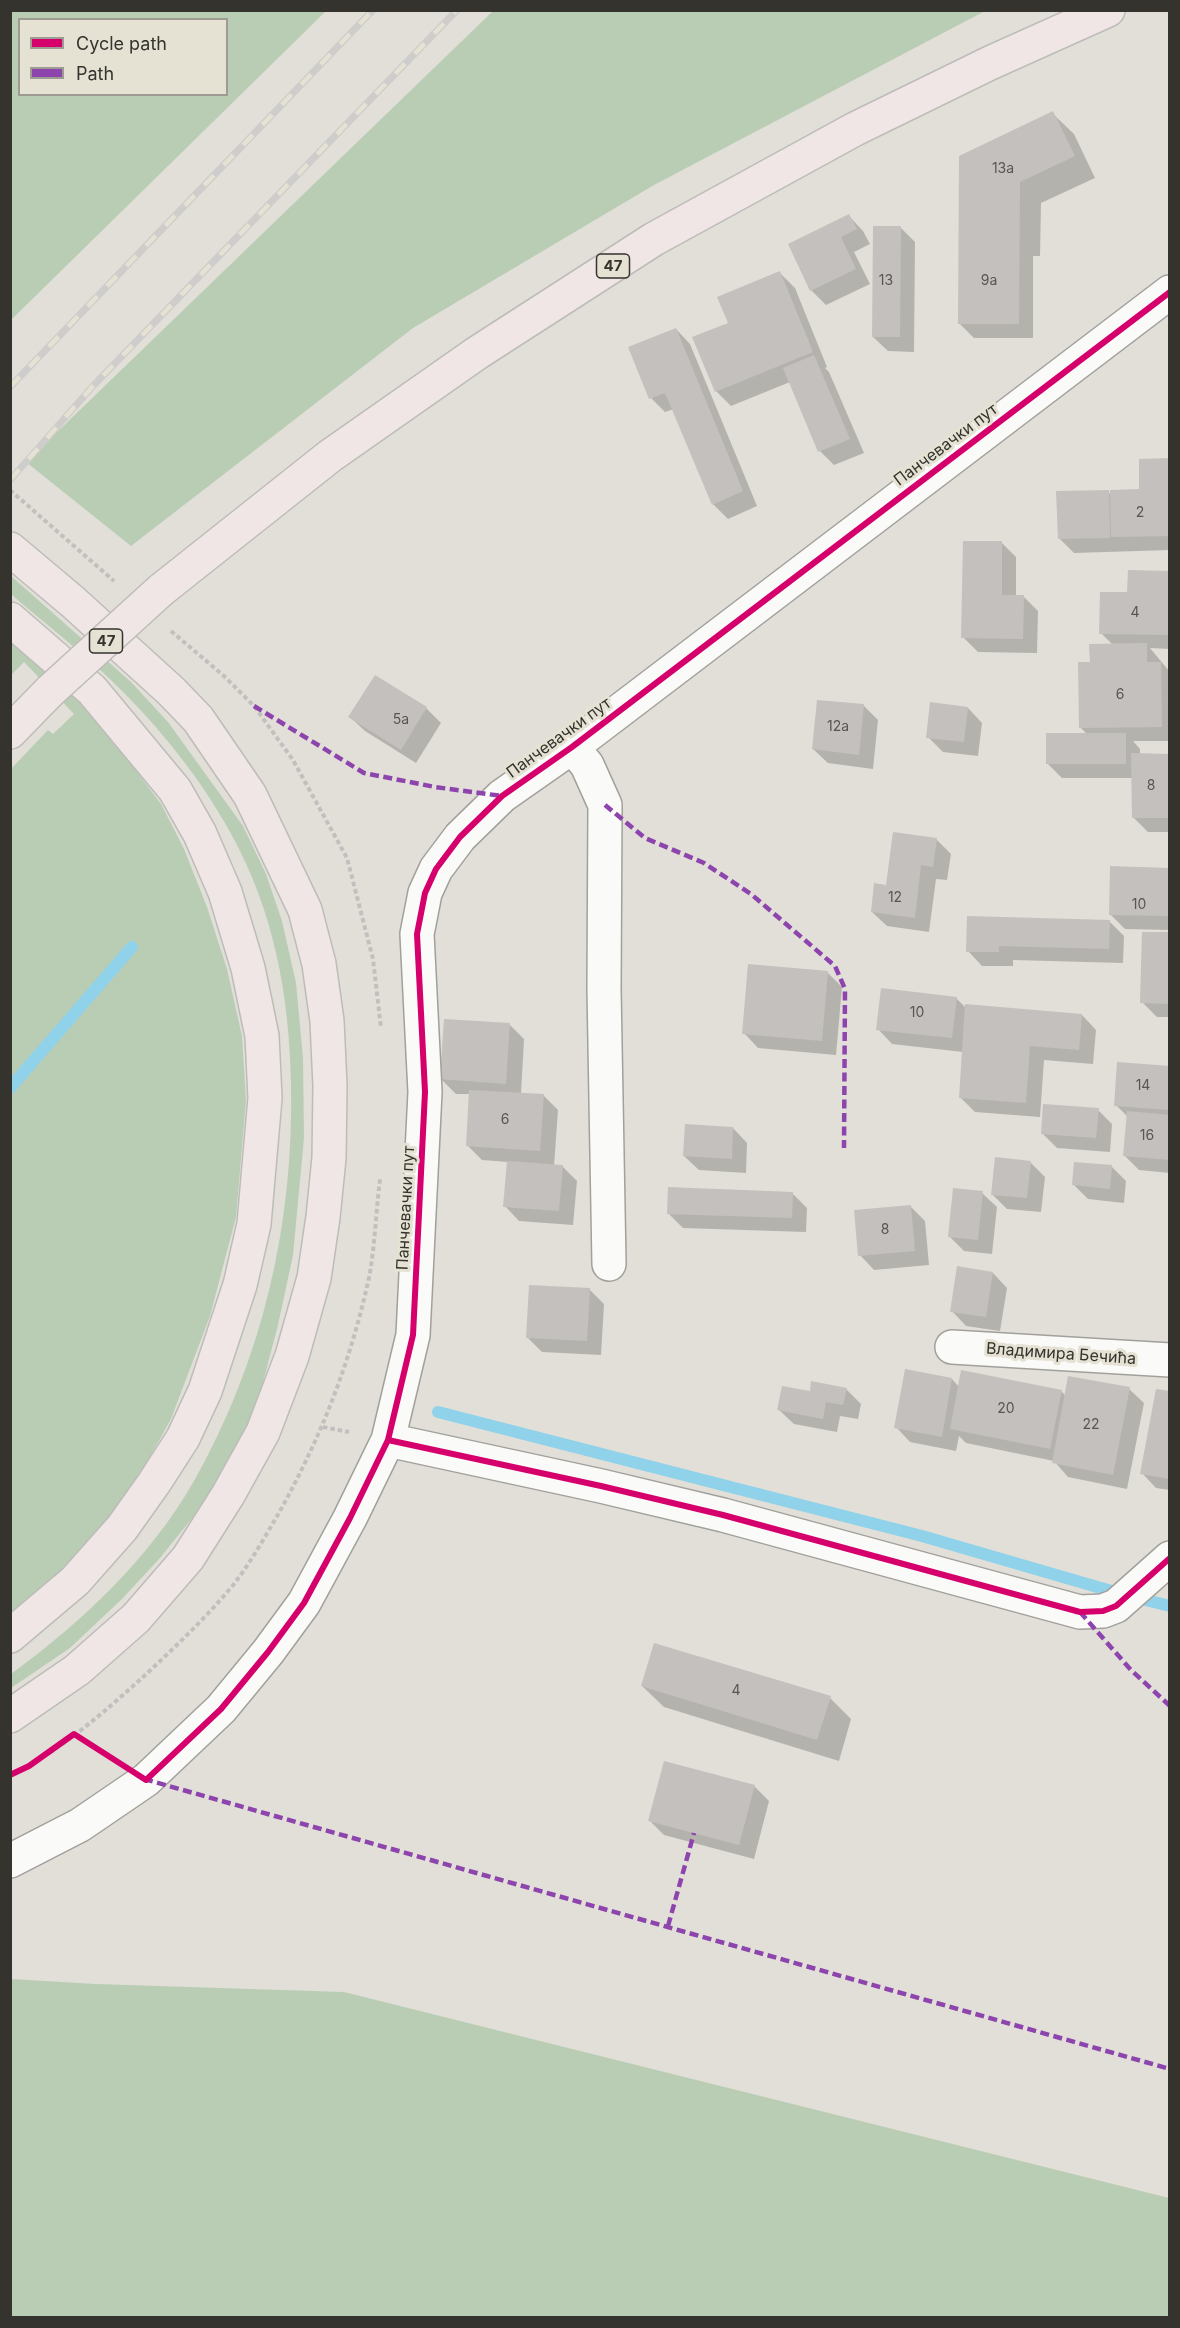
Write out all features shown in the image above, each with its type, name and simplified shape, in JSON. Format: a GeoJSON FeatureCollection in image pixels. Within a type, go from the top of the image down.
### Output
{"type":"FeatureCollection","features":[{"type":"Feature","properties":{"kind":"main road","name":"47"},"geometry":{"type":"LineString","coordinates":[[10,732],[50,691],[161,590],[330,456],[477,353],[654,239],[855,129],[990,63],[1108,10]]}},
{"type":"Feature","properties":{"kind":"main road"},"geometry":{"type":"LineString","coordinates":[[10,549],[73,602],[171,691],[198,719],[250,795],[305,910],[319,964],[327,1021],[330,1086],[329,1158],[324,1217],[314,1278],[292,1356],[263,1432],[189,1558],[136,1618],[77,1670],[10,1716]]}},
{"type":"Feature","properties":{"kind":"main road"},"geometry":{"type":"LineString","coordinates":[[10,619],[92,690],[175,790],[200,834],[225,892],[248,968],[262,1036],[265,1098],[254,1224],[242,1275],[217,1358],[205,1391],[183,1438],[122,1528],[75,1581],[10,1636]]}},
{"type":"Feature","properties":{"kind":"street","name":"Панчевачки пут"},"geometry":{"type":"LineString","coordinates":[[10,1861],[80,1825],[146,1780],[221,1709],[268,1652],[304,1603],[350,1518],[388,1440],[413,1335],[425,1092],[417,934],[425,893],[435,869],[460,837],[502,796],[572,747],[1170,292]]}},
{"type":"Feature","properties":{"kind":"street","name":"Панчевачки пут"},"geometry":{"type":"LineString","coordinates":[[572,747],[588,765],[605,806],[604,989],[609,1264]]}},
{"type":"Feature","properties":{"kind":"street","name":"Владимира Бечића"},"geometry":{"type":"LineString","coordinates":[[952,1347],[1170,1360]]}},
{"type":"Feature","properties":{"kind":"street"},"geometry":{"type":"LineString","coordinates":[[388,1440],[723,1515],[1080,1612],[1103,1611],[1116,1606],[1158,1568]]}},
{"type":"Feature","properties":{"kind":"path"},"geometry":{"type":"LineString","coordinates":[[10,1775],[30,1766],[74,1734]]}},
{"type":"Feature","properties":{"kind":"green space"},"geometry":{"type":"Polygon","coordinates":[[[11,10],[326,11],[11,320],[11,10]]]}},
{"type":"Feature","properties":{"kind":"green space"},"geometry":{"type":"Polygon","coordinates":[[[493,11],[985,11],[654,185],[413,328],[131,546],[26,462],[493,11]]]}},
{"type":"Feature","properties":{"kind":"green space"},"geometry":{"type":"Polygon","coordinates":[[[11,576],[131,682],[168,722],[243,826],[266,874],[282,921],[296,983],[303,1058],[304,1138],[293,1255],[278,1325],[256,1409],[227,1466],[193,1517],[160,1558],[122,1599],[70,1648],[11,1688],[11,1674],[89,1610],[113,1587],[157,1536],[194,1481],[218,1435],[239,1387],[270,1289],[287,1187],[291,1135],[291,1083],[287,1017],[268,923],[245,862],[219,812],[193,774],[133,702],[11,594],[11,576]]]}},
{"type":"Feature","properties":{"kind":"green space"},"geometry":{"type":"Polygon","coordinates":[[[11,638],[92,712],[161,804],[184,849],[207,907],[227,969],[242,1036],[246,1100],[236,1217],[210,1316],[171,1419],[127,1498],[60,1571],[11,1615],[10,770],[48,730],[53,734],[74,714],[24,662],[11,675],[11,638]]]}},
{"type":"Feature","properties":{"kind":"green space"},"geometry":{"type":"Polygon","coordinates":[[[11,1979],[344,1992],[1169,2198],[1169,2317],[11,2317],[11,1979]]]}},
{"type":"Feature","properties":{"kind":"building"},"geometry":{"type":"Polygon","coordinates":[[[1053,111],[1075,156],[1020,182],[1019,324],[958,324],[959,156],[1053,111]]]}},
{"type":"Feature","properties":{"kind":"building"},"geometry":{"type":"Polygon","coordinates":[[[849,214],[857,229],[841,237],[856,269],[810,291],[788,244],[849,214]]]}},
{"type":"Feature","properties":{"kind":"building"},"geometry":{"type":"Polygon","coordinates":[[[873,226],[901,226],[900,337],[872,337],[873,226]]]}},
{"type":"Feature","properties":{"kind":"building"},"geometry":{"type":"Polygon","coordinates":[[[780,271],[813,352],[715,392],[692,337],[728,323],[717,297],[780,271]]]}},
{"type":"Feature","properties":{"kind":"building"},"geometry":{"type":"Polygon","coordinates":[[[676,328],[743,491],[712,505],[665,393],[649,399],[628,347],[676,328]]]}},
{"type":"Feature","properties":{"kind":"building"},"geometry":{"type":"Polygon","coordinates":[[[814,355],[850,439],[818,452],[783,368],[814,355]]]}},
{"type":"Feature","properties":{"kind":"building"},"geometry":{"type":"Polygon","coordinates":[[[1170,458],[1170,536],[1111,537],[1110,490],[1139,489],[1139,459],[1170,458]]]}},
{"type":"Feature","properties":{"kind":"building"},"geometry":{"type":"Polygon","coordinates":[[[1109,490],[1110,538],[1058,539],[1056,491],[1109,490]]]}},
{"type":"Feature","properties":{"kind":"building"},"geometry":{"type":"Polygon","coordinates":[[[963,541],[1002,541],[1002,595],[1024,595],[1023,639],[961,638],[963,541]]]}},
{"type":"Feature","properties":{"kind":"building"},"geometry":{"type":"Polygon","coordinates":[[[1128,570],[1170,571],[1170,635],[1099,634],[1100,592],[1127,592],[1128,570]]]}},
{"type":"Feature","properties":{"kind":"building"},"geometry":{"type":"Polygon","coordinates":[[[1147,643],[1147,662],[1161,662],[1162,727],[1079,728],[1078,662],[1090,662],[1089,644],[1147,643]]]}},
{"type":"Feature","properties":{"kind":"building"},"geometry":{"type":"Polygon","coordinates":[[[375,675],[427,707],[401,750],[348,717],[375,675]]]}},
{"type":"Feature","properties":{"kind":"building"},"geometry":{"type":"Polygon","coordinates":[[[817,700],[864,704],[859,755],[812,749],[817,700]]]}},
{"type":"Feature","properties":{"kind":"building"},"geometry":{"type":"Polygon","coordinates":[[[930,702],[968,707],[964,742],[926,738],[930,702]]]}},
{"type":"Feature","properties":{"kind":"building"},"geometry":{"type":"Polygon","coordinates":[[[1046,733],[1126,733],[1126,764],[1046,764],[1046,733]]]}},
{"type":"Feature","properties":{"kind":"building"},"geometry":{"type":"Polygon","coordinates":[[[1131,753],[1170,754],[1170,818],[1132,818],[1131,753]]]}},
{"type":"Feature","properties":{"kind":"building"},"geometry":{"type":"Polygon","coordinates":[[[893,832],[937,838],[933,867],[921,865],[915,918],[871,912],[874,883],[886,885],[893,832]]]}},
{"type":"Feature","properties":{"kind":"building"},"geometry":{"type":"Polygon","coordinates":[[[1110,866],[1170,868],[1170,916],[1109,915],[1110,866]]]}},
{"type":"Feature","properties":{"kind":"building"},"geometry":{"type":"Polygon","coordinates":[[[967,916],[1110,920],[1109,949],[999,946],[999,952],[966,952],[967,916]]]}},
{"type":"Feature","properties":{"kind":"building"},"geometry":{"type":"Polygon","coordinates":[[[1142,932],[1170,932],[1170,1004],[1140,1003],[1142,932]]]}},
{"type":"Feature","properties":{"kind":"building"},"geometry":{"type":"Polygon","coordinates":[[[748,964],[828,971],[822,1041],[742,1034],[748,964]]]}},
{"type":"Feature","properties":{"kind":"building"},"geometry":{"type":"Polygon","coordinates":[[[881,988],[957,997],[952,1038],[876,1030],[881,988]]]}},
{"type":"Feature","properties":{"kind":"building"},"geometry":{"type":"Polygon","coordinates":[[[965,1004],[1082,1014],[1079,1050],[1030,1046],[1026,1103],[959,1098],[965,1004]]]}},
{"type":"Feature","properties":{"kind":"building"},"geometry":{"type":"Polygon","coordinates":[[[444,1019],[510,1023],[506,1084],[440,1079],[444,1019]]]}},
{"type":"Feature","properties":{"kind":"building"},"geometry":{"type":"Polygon","coordinates":[[[1117,1062],[1170,1066],[1170,1110],[1114,1106],[1117,1062]]]}},
{"type":"Feature","properties":{"kind":"building"},"geometry":{"type":"Polygon","coordinates":[[[469,1090],[544,1094],[540,1151],[466,1146],[469,1090]]]}},
{"type":"Feature","properties":{"kind":"building"},"geometry":{"type":"Polygon","coordinates":[[[1043,1104],[1099,1108],[1096,1138],[1041,1134],[1043,1104]]]}},
{"type":"Feature","properties":{"kind":"building"},"geometry":{"type":"Polygon","coordinates":[[[1127,1111],[1170,1115],[1170,1160],[1123,1156],[1127,1111]]]}},
{"type":"Feature","properties":{"kind":"building"},"geometry":{"type":"Polygon","coordinates":[[[685,1124],[733,1127],[732,1159],[683,1156],[685,1124]]]}},
{"type":"Feature","properties":{"kind":"building"},"geometry":{"type":"Polygon","coordinates":[[[995,1157],[1031,1161],[1027,1198],[991,1195],[995,1157]]]}},
{"type":"Feature","properties":{"kind":"building"},"geometry":{"type":"Polygon","coordinates":[[[507,1161],[563,1165],[559,1211],[503,1207],[507,1161]]]}},
{"type":"Feature","properties":{"kind":"building"},"geometry":{"type":"Polygon","coordinates":[[[1074,1162],[1112,1165],[1110,1189],[1072,1185],[1074,1162]]]}},
{"type":"Feature","properties":{"kind":"building"},"geometry":{"type":"Polygon","coordinates":[[[668,1187],[793,1192],[792,1218],[667,1214],[668,1187]]]}},
{"type":"Feature","properties":{"kind":"building"},"geometry":{"type":"Polygon","coordinates":[[[953,1188],[983,1191],[978,1240],[948,1237],[953,1188]]]}},
{"type":"Feature","properties":{"kind":"building"},"geometry":{"type":"Polygon","coordinates":[[[911,1205],[915,1251],[858,1256],[854,1210],[911,1205]]]}},
{"type":"Feature","properties":{"kind":"building"},"geometry":{"type":"Polygon","coordinates":[[[957,1266],[993,1272],[986,1317],[950,1312],[957,1266]]]}},
{"type":"Feature","properties":{"kind":"building"},"geometry":{"type":"Polygon","coordinates":[[[529,1285],[590,1288],[587,1341],[526,1338],[529,1285]]]}},
{"type":"Feature","properties":{"kind":"building"},"geometry":{"type":"Polygon","coordinates":[[[905,1369],[952,1378],[942,1437],[894,1428],[905,1369]]]}},
{"type":"Feature","properties":{"kind":"building"},"geometry":{"type":"Polygon","coordinates":[[[961,1370],[1062,1390],[1050,1449],[950,1429],[961,1370]]]}},
{"type":"Feature","properties":{"kind":"building"},"geometry":{"type":"Polygon","coordinates":[[[1068,1376],[1130,1387],[1113,1475],[1052,1463],[1068,1376]]]}},
{"type":"Feature","properties":{"kind":"building"},"geometry":{"type":"Polygon","coordinates":[[[811,1381],[847,1388],[843,1405],[826,1402],[823,1419],[777,1410],[782,1386],[810,1391],[811,1381]]]}},
{"type":"Feature","properties":{"kind":"building"},"geometry":{"type":"Polygon","coordinates":[[[1156,1389],[1170,1391],[1170,1479],[1140,1474],[1156,1389]]]}},
{"type":"Feature","properties":{"kind":"building"},"geometry":{"type":"Polygon","coordinates":[[[654,1643],[831,1696],[817,1740],[641,1686],[654,1643]]]}},
{"type":"Feature","properties":{"kind":"building"},"geometry":{"type":"Polygon","coordinates":[[[664,1761],[755,1785],[739,1845],[648,1821],[664,1761]]]}},
{"type":"Feature","properties":{"kind":"waterway"},"geometry":{"type":"LineString","coordinates":[[10,1088],[132,947]]}},
{"type":"Feature","properties":{"kind":"waterway"},"geometry":{"type":"LineString","coordinates":[[438,1412],[922,1536],[1170,1606]]}},
{"type":"Feature","properties":{"kind":"railway"},"geometry":{"type":"LineString","coordinates":[[10,387],[373,10]]}},
{"type":"Feature","properties":{"kind":"railway"},"geometry":{"type":"LineString","coordinates":[[10,480],[93,386],[457,10]]}},
{"type":"Feature","properties":{"kind":"marked path"},"geometry":{"type":"LineString","coordinates":[[254,706],[364,773],[435,787],[502,796]]}},
{"type":"Feature","properties":{"kind":"marked path"},"geometry":{"type":"LineString","coordinates":[[605,805],[645,838],[704,863],[751,894],[835,966],[845,989],[844,1148]]}},
{"type":"Feature","properties":{"kind":"marked path"},"geometry":{"type":"LineString","coordinates":[[1080,1612],[1131,1670],[1170,1706]]}},
{"type":"Feature","properties":{"kind":"marked path"},"geometry":{"type":"LineString","coordinates":[[144,1779],[1170,2069]]}},
{"type":"Feature","properties":{"kind":"marked path"},"geometry":{"type":"LineString","coordinates":[[668,1926],[694,1833]]}},
{"type":"Feature","properties":{"kind":"cycle path"},"geometry":{"type":"LineString","coordinates":[[10,1775],[29,1766],[74,1734],[146,1780],[221,1709],[268,1652],[304,1603],[350,1518],[388,1440],[413,1335],[425,1092],[417,934],[425,893],[436,869],[460,837],[502,796],[572,747],[1170,292]]}},
{"type":"Feature","properties":{"kind":"cycle path"},"geometry":{"type":"LineString","coordinates":[[388,1440],[723,1515],[1080,1612],[1103,1611],[1116,1606],[1170,1558]]}}]}
